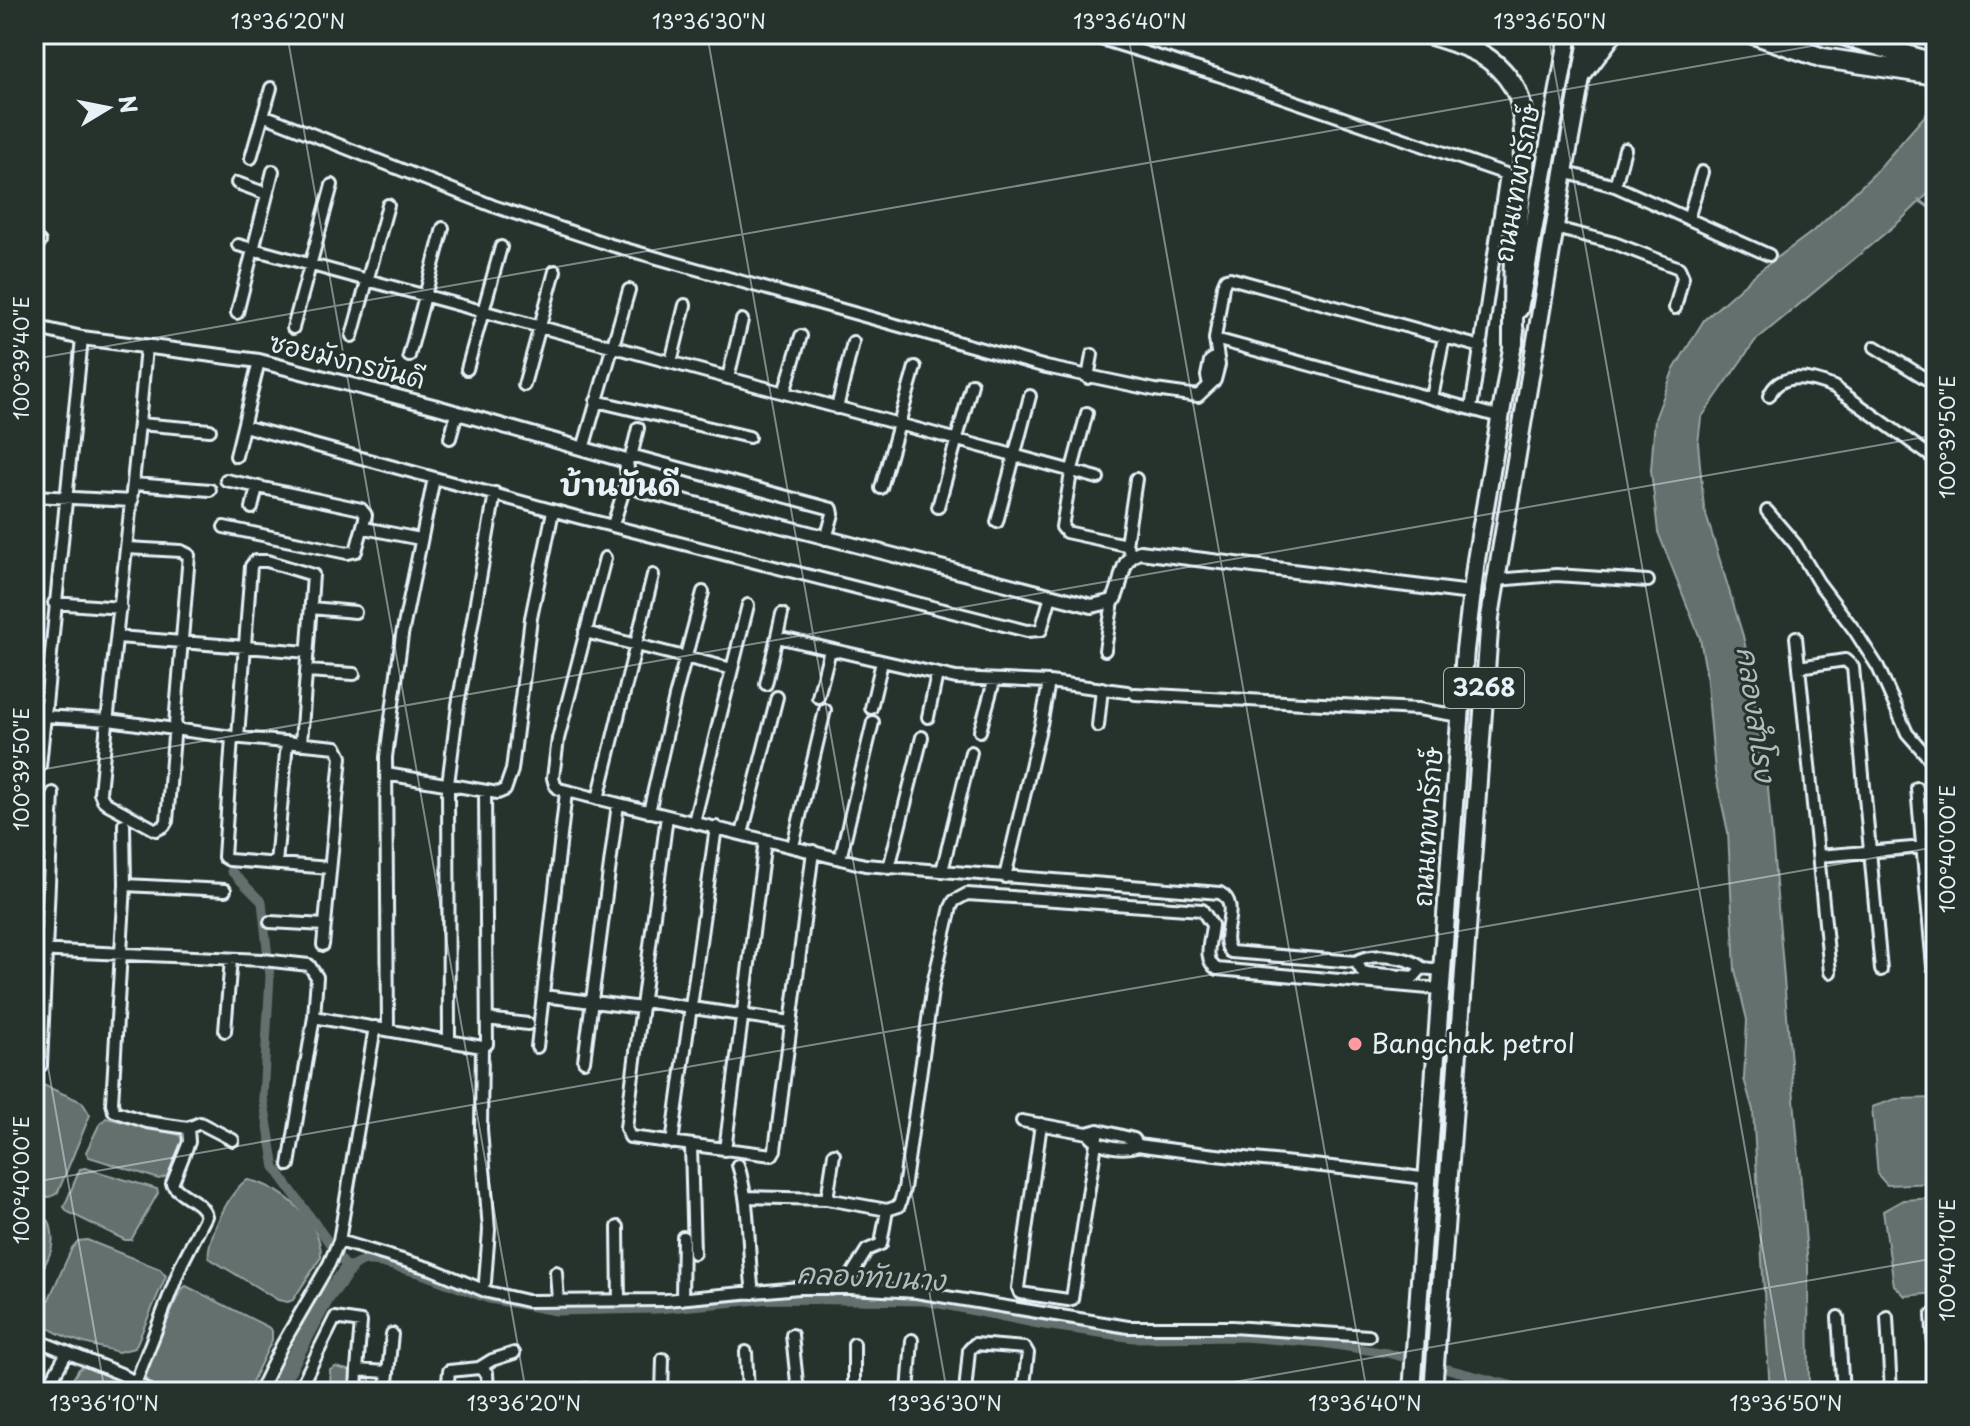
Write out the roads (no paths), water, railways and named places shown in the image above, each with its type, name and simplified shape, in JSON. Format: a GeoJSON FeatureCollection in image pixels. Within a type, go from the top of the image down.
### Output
{"type":"FeatureCollection","features":[{"type":"Feature","properties":{"kind":"highway"},"geometry":{"type":"LineString","coordinates":[[1428,34],[1477,49],[1503,72],[1516,90],[1524,139],[1514,258],[1513,344]]}},
{"type":"Feature","properties":{"kind":"highway"},"geometry":{"type":"LineString","coordinates":[[1582,74],[1612,34]]}},
{"type":"Feature","properties":{"kind":"highway"},"geometry":{"type":"LineString","coordinates":[[1753,34],[1823,58],[1936,75]]}},
{"type":"Feature","properties":{"kind":"highway"},"geometry":{"type":"LineString","coordinates":[[1840,34],[1936,64]]}},
{"type":"Feature","properties":{"kind":"highway"},"geometry":{"type":"LineString","coordinates":[[1926,34],[1936,38]]}},
{"type":"Feature","properties":{"kind":"main road","name":"ถนนเทพารักษ์"},"geometry":{"type":"LineString","coordinates":[[1413,1386],[1441,970],[1471,593],[1569,34]]}},
{"type":"Feature","properties":{"kind":"main road","name":"ถนนเทพารักษ์"},"geometry":{"type":"LineString","coordinates":[[1433,1388],[1482,712],[1496,580],[1589,34]]}},
{"type":"Feature","properties":{"kind":"street"},"geometry":{"type":"LineString","coordinates":[[1085,34],[1218,75],[1506,174],[1471,409]]}},
{"type":"Feature","properties":{"kind":"street"},"geometry":{"type":"LineString","coordinates":[[251,158],[271,88]]}},
{"type":"Feature","properties":{"kind":"street"},"geometry":{"type":"LineString","coordinates":[[263,115],[493,206],[599,241],[1088,378],[1192,396],[1202,393],[1215,380],[1219,365],[1215,339],[1223,286],[1230,278],[1481,347]]}},
{"type":"Feature","properties":{"kind":"street"},"geometry":{"type":"LineString","coordinates":[[1615,186],[1625,149]]}},
{"type":"Feature","properties":{"kind":"street"},"geometry":{"type":"LineString","coordinates":[[237,313],[273,171]]}},
{"type":"Feature","properties":{"kind":"street"},"geometry":{"type":"LineString","coordinates":[[1564,172],[1615,186],[1769,255]]}},
{"type":"Feature","properties":{"kind":"street"},"geometry":{"type":"LineString","coordinates":[[1688,219],[1702,172]]}},
{"type":"Feature","properties":{"kind":"street"},"geometry":{"type":"LineString","coordinates":[[237,183],[267,194]]}},
{"type":"Feature","properties":{"kind":"street"},"geometry":{"type":"LineString","coordinates":[[293,328],[332,185]]}},
{"type":"Feature","properties":{"kind":"street"},"geometry":{"type":"LineString","coordinates":[[352,336],[388,205]]}},
{"type":"Feature","properties":{"kind":"street"},"geometry":{"type":"LineString","coordinates":[[409,356],[443,228]]}},
{"type":"Feature","properties":{"kind":"street"},"geometry":{"type":"LineString","coordinates":[[1555,228],[1614,243],[1679,268],[1683,277],[1675,308]]}},
{"type":"Feature","properties":{"kind":"street"},"geometry":{"type":"LineString","coordinates":[[238,245],[1098,478]]}},
{"type":"Feature","properties":{"kind":"street"},"geometry":{"type":"LineString","coordinates":[[467,369],[501,247]]}},
{"type":"Feature","properties":{"kind":"street"},"geometry":{"type":"LineString","coordinates":[[524,385],[555,271]]}},
{"type":"Feature","properties":{"kind":"street"},"geometry":{"type":"LineString","coordinates":[[583,449],[629,290]]}},
{"type":"Feature","properties":{"kind":"street"},"geometry":{"type":"LineString","coordinates":[[671,362],[685,305]]}},
{"type":"Feature","properties":{"kind":"street"},"geometry":{"type":"LineString","coordinates":[[728,378],[742,320]]}},
{"type":"Feature","properties":{"kind":"street","name":"ซอยมังกรขันดี"},"geometry":{"type":"LineString","coordinates":[[34,327],[82,338],[259,361],[628,459]]}},
{"type":"Feature","properties":{"kind":"street"},"geometry":{"type":"LineString","coordinates":[[784,393],[801,336]]}},
{"type":"Feature","properties":{"kind":"street"},"geometry":{"type":"LineString","coordinates":[[1432,398],[1444,337]]}},
{"type":"Feature","properties":{"kind":"street"},"geometry":{"type":"LineString","coordinates":[[34,770],[40,766],[82,338]]}},
{"type":"Feature","properties":{"kind":"street"},"geometry":{"type":"LineString","coordinates":[[1215,339],[1500,417]]}},
{"type":"Feature","properties":{"kind":"street"},"geometry":{"type":"LineString","coordinates":[[837,408],[853,342]]}},
{"type":"Feature","properties":{"kind":"street"},"geometry":{"type":"LineString","coordinates":[[127,548],[181,551],[189,555],[167,821],[156,830],[108,804],[101,796],[146,346]]}},
{"type":"Feature","properties":{"kind":"street"},"geometry":{"type":"LineString","coordinates":[[1875,347],[1936,385]]}},
{"type":"Feature","properties":{"kind":"street"},"geometry":{"type":"LineString","coordinates":[[1088,378],[1092,355]]}},
{"type":"Feature","properties":{"kind":"street"},"geometry":{"type":"LineString","coordinates":[[236,456],[259,361]]}},
{"type":"Feature","properties":{"kind":"street"},"geometry":{"type":"LineString","coordinates":[[881,488],[915,367]]}},
{"type":"Feature","properties":{"kind":"street"},"geometry":{"type":"LineString","coordinates":[[1769,396],[1772,387],[1780,381],[1802,378],[1822,382],[1834,387],[1936,460]]}},
{"type":"Feature","properties":{"kind":"street"},"geometry":{"type":"LineString","coordinates":[[938,507],[972,384]]}},
{"type":"Feature","properties":{"kind":"street"},"geometry":{"type":"LineString","coordinates":[[997,522],[1030,396]]}},
{"type":"Feature","properties":{"kind":"street"},"geometry":{"type":"LineString","coordinates":[[596,401],[749,437]]}},
{"type":"Feature","properties":{"kind":"street"},"geometry":{"type":"LineString","coordinates":[[450,438],[457,413]]}},
{"type":"Feature","properties":{"kind":"street"},"geometry":{"type":"LineString","coordinates":[[1087,413],[1061,520],[1066,532],[1140,552],[1471,593]]}},
{"type":"Feature","properties":{"kind":"street"},"geometry":{"type":"LineString","coordinates":[[139,424],[210,430]]}},
{"type":"Feature","properties":{"kind":"street"},"geometry":{"type":"LineString","coordinates":[[244,426],[553,511],[1027,631],[1041,630],[1051,596]]}},
{"type":"Feature","properties":{"kind":"street"},"geometry":{"type":"LineString","coordinates":[[613,525],[638,428]]}},
{"type":"Feature","properties":{"kind":"street"},"geometry":{"type":"LineString","coordinates":[[628,459],[832,509],[826,539]]}},
{"type":"Feature","properties":{"kind":"street"},"geometry":{"type":"LineString","coordinates":[[388,1029],[386,774],[402,635],[434,478]]}},
{"type":"Feature","properties":{"kind":"street"},"geometry":{"type":"LineString","coordinates":[[1105,650],[1113,601],[1129,550],[1136,479]]}},
{"type":"Feature","properties":{"kind":"street"},"geometry":{"type":"LineString","coordinates":[[224,527],[347,553],[356,551],[366,515],[361,509],[226,480]]}},
{"type":"Feature","properties":{"kind":"street"},"geometry":{"type":"LineString","coordinates":[[627,480],[641,490],[1051,596],[1092,606],[1113,601]]}},
{"type":"Feature","properties":{"kind":"street"},"geometry":{"type":"LineString","coordinates":[[134,484],[210,490]]}},
{"type":"Feature","properties":{"kind":"street"},"geometry":{"type":"LineString","coordinates":[[252,508],[257,487]]}},
{"type":"Feature","properties":{"kind":"street"},"geometry":{"type":"LineString","coordinates":[[449,1040],[448,784],[458,705],[495,493]]}},
{"type":"Feature","properties":{"kind":"street"},"geometry":{"type":"LineString","coordinates":[[34,496],[132,501]]}},
{"type":"Feature","properties":{"kind":"street"},"geometry":{"type":"LineString","coordinates":[[386,774],[498,793],[505,790],[512,770],[531,618],[553,511]]}},
{"type":"Feature","properties":{"kind":"street"},"geometry":{"type":"LineString","coordinates":[[1767,511],[1787,534],[1855,631],[1878,667],[1907,733],[1936,766]]}},
{"type":"Feature","properties":{"kind":"street"},"geometry":{"type":"LineString","coordinates":[[364,528],[420,539]]}},
{"type":"Feature","properties":{"kind":"street"},"geometry":{"type":"LineString","coordinates":[[261,553],[266,536]]}},
{"type":"Feature","properties":{"kind":"street"},"geometry":{"type":"LineString","coordinates":[[605,558],[558,739],[555,785],[566,792],[840,859],[889,868],[1220,893],[1227,896],[1230,903],[1227,950],[1356,962],[1365,956],[1414,961],[1422,968],[1441,970]]}},
{"type":"Feature","properties":{"kind":"street"},"geometry":{"type":"LineString","coordinates":[[301,743],[313,575],[267,561],[255,561],[251,566],[222,851],[229,860],[330,868]]}},
{"type":"Feature","properties":{"kind":"street"},"geometry":{"type":"LineString","coordinates":[[598,799],[653,575]]}},
{"type":"Feature","properties":{"kind":"street"},"geometry":{"type":"LineString","coordinates":[[1496,580],[1556,575],[1648,581]]}},
{"type":"Feature","properties":{"kind":"street"},"geometry":{"type":"LineString","coordinates":[[649,812],[703,592]]}},
{"type":"Feature","properties":{"kind":"street"},"geometry":{"type":"LineString","coordinates":[[54,603],[121,608]]}},
{"type":"Feature","properties":{"kind":"street"},"geometry":{"type":"LineString","coordinates":[[694,822],[748,605]]}},
{"type":"Feature","properties":{"kind":"street"},"geometry":{"type":"LineString","coordinates":[[311,608],[355,612]]}},
{"type":"Feature","properties":{"kind":"street"},"geometry":{"type":"LineString","coordinates":[[766,684],[782,614]]}},
{"type":"Feature","properties":{"kind":"street"},"geometry":{"type":"LineString","coordinates":[[585,632],[732,669]]}},
{"type":"Feature","properties":{"kind":"street"},"geometry":{"type":"LineString","coordinates":[[118,637],[308,652]]}},
{"type":"Feature","properties":{"kind":"street"},"geometry":{"type":"LineString","coordinates":[[777,637],[937,674],[994,681],[1049,682],[1131,693],[1418,709],[1460,716]]}},
{"type":"Feature","properties":{"kind":"street"},"geometry":{"type":"LineString","coordinates":[[1796,637],[1830,972]]}},
{"type":"Feature","properties":{"kind":"street"},"geometry":{"type":"LineString","coordinates":[[818,697],[830,650]]}},
{"type":"Feature","properties":{"kind":"street"},"geometry":{"type":"LineString","coordinates":[[1799,667],[1845,660],[1853,667],[1881,970]]}},
{"type":"Feature","properties":{"kind":"street"},"geometry":{"type":"LineString","coordinates":[[871,708],[882,662]]}},
{"type":"Feature","properties":{"kind":"street"},"geometry":{"type":"LineString","coordinates":[[307,671],[354,674]]}},
{"type":"Feature","properties":{"kind":"street"},"geometry":{"type":"LineString","coordinates":[[928,717],[937,674]]}},
{"type":"Feature","properties":{"kind":"street"},"geometry":{"type":"LineString","coordinates":[[980,731],[994,681]]}},
{"type":"Feature","properties":{"kind":"street"},"geometry":{"type":"LineString","coordinates":[[1005,877],[1049,682]]}},
{"type":"Feature","properties":{"kind":"street"},"geometry":{"type":"LineString","coordinates":[[1098,726],[1102,688]]}},
{"type":"Feature","properties":{"kind":"street"},"geometry":{"type":"LineString","coordinates":[[742,834],[777,697]]}},
{"type":"Feature","properties":{"kind":"street"},"geometry":{"type":"LineString","coordinates":[[793,846],[825,710]]}},
{"type":"Feature","properties":{"kind":"street"},"geometry":{"type":"LineString","coordinates":[[44,716],[109,720],[336,747],[340,753],[323,945]]}},
{"type":"Feature","properties":{"kind":"street"},"geometry":{"type":"LineString","coordinates":[[840,859],[873,722]]}},
{"type":"Feature","properties":{"kind":"street"},"geometry":{"type":"LineString","coordinates":[[889,868],[922,737]]}},
{"type":"Feature","properties":{"kind":"street"},"geometry":{"type":"LineString","coordinates":[[276,864],[287,742]]}},
{"type":"Feature","properties":{"kind":"street"},"geometry":{"type":"LineString","coordinates":[[942,871],[971,752]]}},
{"type":"Feature","properties":{"kind":"street"},"geometry":{"type":"LineString","coordinates":[[1917,788],[1933,967]]}},
{"type":"Feature","properties":{"kind":"street"},"geometry":{"type":"LineString","coordinates":[[314,1017],[482,1047],[487,1044],[485,791]]}},
{"type":"Feature","properties":{"kind":"street"},"geometry":{"type":"LineString","coordinates":[[537,1047],[566,792]]}},
{"type":"Feature","properties":{"kind":"street"},"geometry":{"type":"LineString","coordinates":[[41,1065],[39,950],[53,793]]}},
{"type":"Feature","properties":{"kind":"street"},"geometry":{"type":"LineString","coordinates":[[584,1061],[618,804]]}},
{"type":"Feature","properties":{"kind":"street"},"geometry":{"type":"LineString","coordinates":[[667,816],[627,1133],[630,1137],[768,1156],[775,1150],[813,851]]}},
{"type":"Feature","properties":{"kind":"street"},"geometry":{"type":"LineString","coordinates":[[124,824],[125,885],[114,1111],[125,1117],[188,1128],[200,1123],[233,1140]]}},
{"type":"Feature","properties":{"kind":"street"},"geometry":{"type":"LineString","coordinates":[[672,1143],[716,827]]}},
{"type":"Feature","properties":{"kind":"street"},"geometry":{"type":"LineString","coordinates":[[725,1150],[765,840]]}},
{"type":"Feature","properties":{"kind":"street"},"geometry":{"type":"LineString","coordinates":[[1819,856],[1936,846]]}},
{"type":"Feature","properties":{"kind":"street"},"geometry":{"type":"LineString","coordinates":[[125,885],[225,890]]}},
{"type":"Feature","properties":{"kind":"street"},"geometry":{"type":"LineString","coordinates":[[747,1197],[827,1199],[887,1210],[899,1206],[938,960],[948,915],[954,901],[960,896],[996,894],[1202,910],[1212,925],[1207,952],[1210,964],[1217,969],[1440,989]]}},
{"type":"Feature","properties":{"kind":"street"},"geometry":{"type":"LineString","coordinates":[[270,922],[325,925]]}},
{"type":"Feature","properties":{"kind":"street"},"geometry":{"type":"LineString","coordinates":[[39,950],[309,965],[317,977],[314,1017],[289,1165]]}},
{"type":"Feature","properties":{"kind":"street"},"geometry":{"type":"LineString","coordinates":[[225,1031],[231,959]]}},
{"type":"Feature","properties":{"kind":"street"},"geometry":{"type":"LineString","coordinates":[[1356,962],[1363,973],[1414,977],[1422,968]]}},
{"type":"Feature","properties":{"kind":"street"},"geometry":{"type":"LineString","coordinates":[[543,996],[591,1004],[691,1009],[791,1022]]}},
{"type":"Feature","properties":{"kind":"street"},"geometry":{"type":"LineString","coordinates":[[487,1019],[528,1024]]}},
{"type":"Feature","properties":{"kind":"street"},"geometry":{"type":"LineString","coordinates":[[259,1392],[339,1241],[375,1027]]}},
{"type":"Feature","properties":{"kind":"street"},"geometry":{"type":"LineString","coordinates":[[482,1047],[481,1129],[489,1230],[485,1282]]}},
{"type":"Feature","properties":{"kind":"street"},"geometry":{"type":"LineString","coordinates":[[1022,1121],[1134,1139],[1138,1145]]}},
{"type":"Feature","properties":{"kind":"street"},"geometry":{"type":"LineString","coordinates":[[1041,1124],[1017,1284],[1020,1293],[1072,1299],[1095,1142],[1093,1131]]}},
{"type":"Feature","properties":{"kind":"street"},"geometry":{"type":"LineString","coordinates":[[133,1388],[182,1263],[206,1216],[202,1206],[172,1184],[189,1142],[188,1128]]}},
{"type":"Feature","properties":{"kind":"street"},"geometry":{"type":"LineString","coordinates":[[1095,1142],[1127,1149],[1138,1145],[1222,1158],[1374,1170],[1428,1179]]}},
{"type":"Feature","properties":{"kind":"street"},"geometry":{"type":"LineString","coordinates":[[691,1146],[694,1253]]}},
{"type":"Feature","properties":{"kind":"street"},"geometry":{"type":"LineString","coordinates":[[827,1199],[834,1154]]}},
{"type":"Feature","properties":{"kind":"street"},"geometry":{"type":"LineString","coordinates":[[738,1165],[747,1197],[747,1242],[753,1293]]}},
{"type":"Feature","properties":{"kind":"street"},"geometry":{"type":"LineString","coordinates":[[852,1274],[867,1250],[881,1244],[887,1210]]}},
{"type":"Feature","properties":{"kind":"street"},"geometry":{"type":"LineString","coordinates":[[618,1227],[619,1301]]}},
{"type":"Feature","properties":{"kind":"street"},"geometry":{"type":"LineString","coordinates":[[682,1299],[683,1237]]}},
{"type":"Feature","properties":{"kind":"street"},"geometry":{"type":"LineString","coordinates":[[339,1241],[432,1269],[488,1292],[527,1301],[682,1299],[799,1288],[916,1292],[1115,1326],[1232,1327],[1369,1336]]}},
{"type":"Feature","properties":{"kind":"street"},"geometry":{"type":"LineString","coordinates":[[556,1272],[558,1301]]}},
{"type":"Feature","properties":{"kind":"street"},"geometry":{"type":"LineString","coordinates":[[1932,1315],[1936,1377]]}},
{"type":"Feature","properties":{"kind":"street"},"geometry":{"type":"LineString","coordinates":[[1838,1317],[1843,1392]]}},
{"type":"Feature","properties":{"kind":"street"},"geometry":{"type":"LineString","coordinates":[[1887,1317],[1891,1392]]}},
{"type":"Feature","properties":{"kind":"street"},"geometry":{"type":"LineString","coordinates":[[298,1392],[335,1318],[361,1322],[356,1392]]}},
{"type":"Feature","properties":{"kind":"street"},"geometry":{"type":"LineString","coordinates":[[386,1392],[392,1334]]}},
{"type":"Feature","properties":{"kind":"street"},"geometry":{"type":"LineString","coordinates":[[792,1335],[798,1392]]}},
{"type":"Feature","properties":{"kind":"street"},"geometry":{"type":"LineString","coordinates":[[34,1339],[108,1368],[133,1388],[151,1392]]}},
{"type":"Feature","properties":{"kind":"street"},"geometry":{"type":"LineString","coordinates":[[908,1392],[912,1340]]}},
{"type":"Feature","properties":{"kind":"street"},"geometry":{"type":"LineString","coordinates":[[854,1344],[854,1392]]}},
{"type":"Feature","properties":{"kind":"street"},"geometry":{"type":"LineString","coordinates":[[965,1392],[969,1350],[975,1344],[1025,1348],[1028,1353],[1023,1392]]}},
{"type":"Feature","properties":{"kind":"street"},"geometry":{"type":"LineString","coordinates":[[746,1352],[748,1392]]}},
{"type":"Feature","properties":{"kind":"street"},"geometry":{"type":"LineString","coordinates":[[479,1368],[484,1363],[514,1353]]}},
{"type":"Feature","properties":{"kind":"street"},"geometry":{"type":"LineString","coordinates":[[45,1392],[66,1354]]}},
{"type":"Feature","properties":{"kind":"street"},"geometry":{"type":"LineString","coordinates":[[662,1392],[663,1359]]}},
{"type":"Feature","properties":{"kind":"street"},"geometry":{"type":"LineString","coordinates":[[447,1392],[449,1371],[479,1368],[487,1373],[488,1392]]}},
{"type":"Feature","properties":{"kind":"street"},"geometry":{"type":"LineString","coordinates":[[357,1370],[387,1372]]}},
{"type":"Feature","properties":{"kind":"water","name":"คลองสำโรง"},"geometry":{"type":"Polygon","coordinates":[[[1936,92],[1936,186],[1901,220],[1755,341],[1701,418],[1698,443],[1704,508],[1743,636],[1763,728],[1808,1266],[1809,1392],[1770,1392],[1753,1110],[1744,1079],[1747,1020],[1735,970],[1728,832],[1715,772],[1700,638],[1658,532],[1651,470],[1655,419],[1673,371],[1704,320],[1758,272],[1816,229],[1873,175],[1929,111],[1936,92]]]}},
{"type":"Feature","properties":{"kind":"water"},"geometry":{"type":"Polygon","coordinates":[[[34,1081],[82,1102],[90,1115],[58,1192],[50,1197],[34,1193],[34,1081]]]}},
{"type":"Feature","properties":{"kind":"water"},"geometry":{"type":"Polygon","coordinates":[[[1936,1098],[1936,1183],[1887,1185],[1878,1175],[1872,1107],[1896,1099],[1936,1098]]]}},
{"type":"Feature","properties":{"kind":"water"},"geometry":{"type":"Polygon","coordinates":[[[106,1118],[180,1135],[182,1141],[167,1176],[159,1179],[89,1157],[86,1152],[99,1125],[106,1118]]]}},
{"type":"Feature","properties":{"kind":"water"},"geometry":{"type":"Polygon","coordinates":[[[80,1169],[157,1189],[158,1193],[131,1240],[125,1240],[68,1212],[64,1207],[80,1169]]]}},
{"type":"Feature","properties":{"kind":"water"},"geometry":{"type":"Polygon","coordinates":[[[248,1180],[286,1197],[307,1218],[320,1243],[321,1257],[293,1300],[288,1302],[278,1300],[209,1258],[211,1240],[221,1215],[235,1192],[248,1180]]]}},
{"type":"Feature","properties":{"kind":"water"},"geometry":{"type":"Polygon","coordinates":[[[1936,1198],[1936,1293],[1905,1296],[1894,1285],[1883,1211],[1903,1200],[1936,1198]]]}},
{"type":"Feature","properties":{"kind":"water"},"geometry":{"type":"Polygon","coordinates":[[[34,1213],[49,1221],[53,1239],[50,1254],[34,1285],[34,1213]]]}},
{"type":"Feature","properties":{"kind":"water"},"geometry":{"type":"Polygon","coordinates":[[[87,1240],[160,1269],[166,1276],[135,1348],[118,1352],[87,1344],[54,1331],[40,1319],[72,1248],[78,1241],[87,1240]]]}},
{"type":"Feature","properties":{"kind":"water"},"geometry":{"type":"Polygon","coordinates":[[[186,1286],[272,1331],[272,1340],[247,1392],[178,1392],[153,1385],[144,1377],[144,1368],[186,1286]]]}},
{"type":"Feature","properties":{"kind":"water"},"geometry":{"type":"Polygon","coordinates":[[[87,1365],[116,1379],[121,1392],[65,1392],[79,1369],[87,1365]]]}},
{"type":"Feature","properties":{"kind":"water"},"geometry":{"type":"Polygon","coordinates":[[[335,1367],[369,1375],[373,1392],[331,1392],[330,1370],[335,1367]]]}},
{"type":"Feature","properties":{"kind":"waterway"},"geometry":{"type":"LineString","coordinates":[[1919,200],[1936,212]]}},
{"type":"Feature","properties":{"kind":"waterway","name":"คลองทับนาง"},"geometry":{"type":"LineString","coordinates":[[231,871],[262,902],[270,976],[263,1097],[275,1168],[348,1269],[362,1261],[381,1263],[422,1274],[489,1299],[556,1311],[657,1309],[770,1299],[925,1301],[1044,1325],[1134,1338],[1243,1337],[1322,1343],[1387,1353],[1536,1392]]}},
{"type":"Feature","properties":{"kind":"waterway","name":"คลองทับนาง"},"geometry":{"type":"LineString","coordinates":[[276,1392],[326,1298],[348,1269]]}},
{"type":"Feature","properties":{"kind":"place","name":"Bangchak petrol"},"geometry":{"type":"Point","coordinates":[1355,1044]}},
{"type":"Feature","properties":{"kind":"district","name":"บ้านขันดี"},"geometry":{"type":"Point","coordinates":[620,486]}}]}
